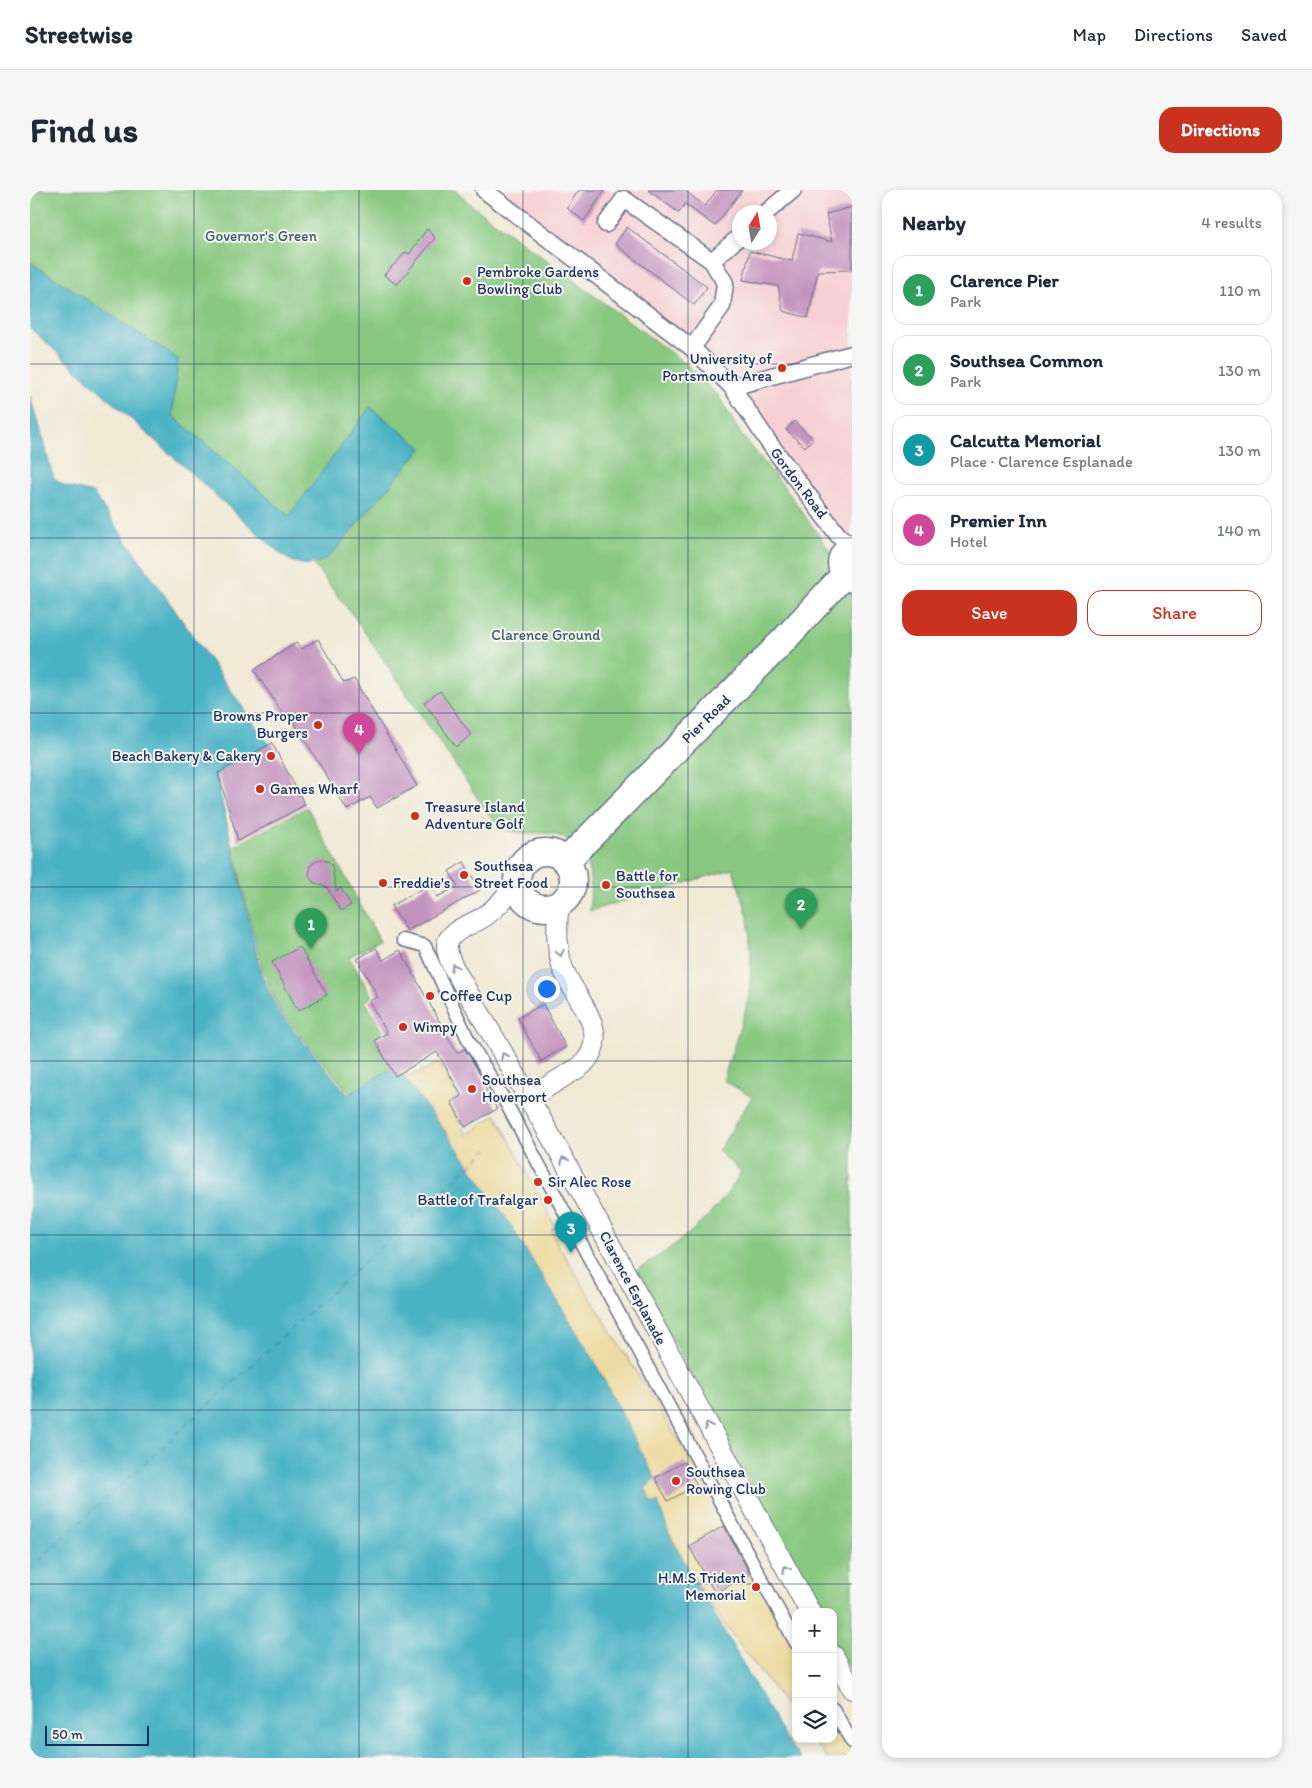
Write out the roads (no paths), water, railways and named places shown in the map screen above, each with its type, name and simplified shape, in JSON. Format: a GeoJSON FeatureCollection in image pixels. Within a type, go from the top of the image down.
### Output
{"type":"FeatureCollection","features":[{"type":"Feature","properties":{"kind":"main road"},"geometry":{"type":"LineString","coordinates":[[848,576],[841,568],[840,562],[846,550],[852,547]]}},
{"type":"Feature","properties":{"kind":"main road","name":"Pier Road"},"geometry":{"type":"LineString","coordinates":[[566,861],[848,576]]}},
{"type":"Feature","properties":{"kind":"main road"},"geometry":{"type":"LineString","coordinates":[[542,853],[551,853],[566,861],[573,876],[570,892],[565,899],[550,908],[532,905],[520,892],[517,882],[521,866],[527,859],[542,853]]}},
{"type":"Feature","properties":{"kind":"street","name":"Gordon Road"},"geometry":{"type":"LineString","coordinates":[[484,190],[692,348],[732,387],[767,440],[838,535],[852,547]]}},
{"type":"Feature","properties":{"kind":"street"},"geometry":{"type":"LineString","coordinates":[[775,205],[793,190]]}},
{"type":"Feature","properties":{"kind":"street"},"geometry":{"type":"LineString","coordinates":[[606,224],[624,199],[712,261],[725,283],[722,306],[692,348]]}},
{"type":"Feature","properties":{"kind":"street"},"geometry":{"type":"LineString","coordinates":[[712,261],[732,244]]}},
{"type":"Feature","properties":{"kind":"street"},"geometry":{"type":"LineString","coordinates":[[732,387],[852,354]]}},
{"type":"Feature","properties":{"kind":"street","name":"Clarence Esplanade"},"geometry":{"type":"LineString","coordinates":[[517,882],[500,905],[458,931],[448,940],[447,951],[452,965],[558,1148],[808,1608]]}},
{"type":"Feature","properties":{"kind":"street"},"geometry":{"type":"LineString","coordinates":[[529,1098],[584,1064],[592,1052],[595,1038],[593,1024],[562,966],[556,922],[559,904]]}},
{"type":"Feature","properties":{"kind":"street"},"geometry":{"type":"LineString","coordinates":[[403,940],[425,946],[468,1039],[511,1113],[792,1636]]}},
{"type":"Feature","properties":{"kind":"street"},"geometry":{"type":"LineString","coordinates":[[837,1662],[852,1689]]}},
{"type":"Feature","properties":{"kind":"street"},"geometry":{"type":"LineString","coordinates":[[837,1716],[852,1742]]}},
{"type":"Feature","properties":{"kind":"water"},"geometry":{"type":"Polygon","coordinates":[[[30,262],[178,359],[172,415],[289,516],[370,407],[422,448],[331,555],[312,564],[294,562],[282,555],[30,328],[30,262]]]}},
{"type":"Feature","properties":{"kind":"water"},"geometry":{"type":"Polygon","coordinates":[[[30,396],[54,479],[65,486],[93,493],[269,745],[216,775],[260,970],[277,1010],[348,1095],[390,1069],[397,1076],[404,1077],[448,1135],[504,1215],[591,1355],[655,1478],[645,1489],[652,1503],[658,1502],[669,1534],[785,1738],[800,1758],[30,1758],[30,396]]]}},
{"type":"Feature","properties":{"kind":"place","name":"Pembroke Gardens Bowling Club"},"geometry":{"type":"Point","coordinates":[467,281]}},
{"type":"Feature","properties":{"kind":"place","name":"University of Portsmouth Area"},"geometry":{"type":"Point","coordinates":[782,368]}},
{"type":"Feature","properties":{"kind":"place","name":"Browns Proper Burgers"},"geometry":{"type":"Point","coordinates":[318,725]}},
{"type":"Feature","properties":{"kind":"place","name":"Premier Inn"},"geometry":{"type":"Point","coordinates":[359,754]}},
{"type":"Feature","properties":{"kind":"place","name":"Beach Bakery & Cakery"},"geometry":{"type":"Point","coordinates":[271,756]}},
{"type":"Feature","properties":{"kind":"place","name":"Games Wharf"},"geometry":{"type":"Point","coordinates":[260,789]}},
{"type":"Feature","properties":{"kind":"place","name":"Treasure Island Adventure Golf"},"geometry":{"type":"Point","coordinates":[415,816]}},
{"type":"Feature","properties":{"kind":"place","name":"Southsea Street Food"},"geometry":{"type":"Point","coordinates":[464,875]}},
{"type":"Feature","properties":{"kind":"place","name":"Freddie's"},"geometry":{"type":"Point","coordinates":[383,883]}},
{"type":"Feature","properties":{"kind":"place","name":"Battle for Southsea"},"geometry":{"type":"Point","coordinates":[606,885]}},
{"type":"Feature","properties":{"kind":"place","name":"Southsea Common"},"geometry":{"type":"Point","coordinates":[801,929]}},
{"type":"Feature","properties":{"kind":"place","name":"Clarence Pier"},"geometry":{"type":"Point","coordinates":[311,949]}},
{"type":"Feature","properties":{"kind":"place","name":"Coffee Cup"},"geometry":{"type":"Point","coordinates":[430,996]}},
{"type":"Feature","properties":{"kind":"place","name":"Wimpy"},"geometry":{"type":"Point","coordinates":[403,1027]}},
{"type":"Feature","properties":{"kind":"place","name":"Southsea Hoverport"},"geometry":{"type":"Point","coordinates":[472,1089]}},
{"type":"Feature","properties":{"kind":"place","name":"Sir Alec Rose"},"geometry":{"type":"Point","coordinates":[538,1182]}},
{"type":"Feature","properties":{"kind":"place","name":"Battle of Trafalgar"},"geometry":{"type":"Point","coordinates":[548,1200]}},
{"type":"Feature","properties":{"kind":"place","name":"Calcutta Memorial"},"geometry":{"type":"Point","coordinates":[571,1253]}},
{"type":"Feature","properties":{"kind":"place","name":"Southsea Rowing Club"},"geometry":{"type":"Point","coordinates":[676,1481]}},
{"type":"Feature","properties":{"kind":"place","name":"H.M.S Trident Memorial"},"geometry":{"type":"Point","coordinates":[756,1587]}},
{"type":"Feature","properties":{"kind":"park label","name":"Governor's Green"},"geometry":{"type":"Point","coordinates":[261,236]}},
{"type":"Feature","properties":{"kind":"park label","name":"Clarence Ground"},"geometry":{"type":"Point","coordinates":[546,635]}}]}
